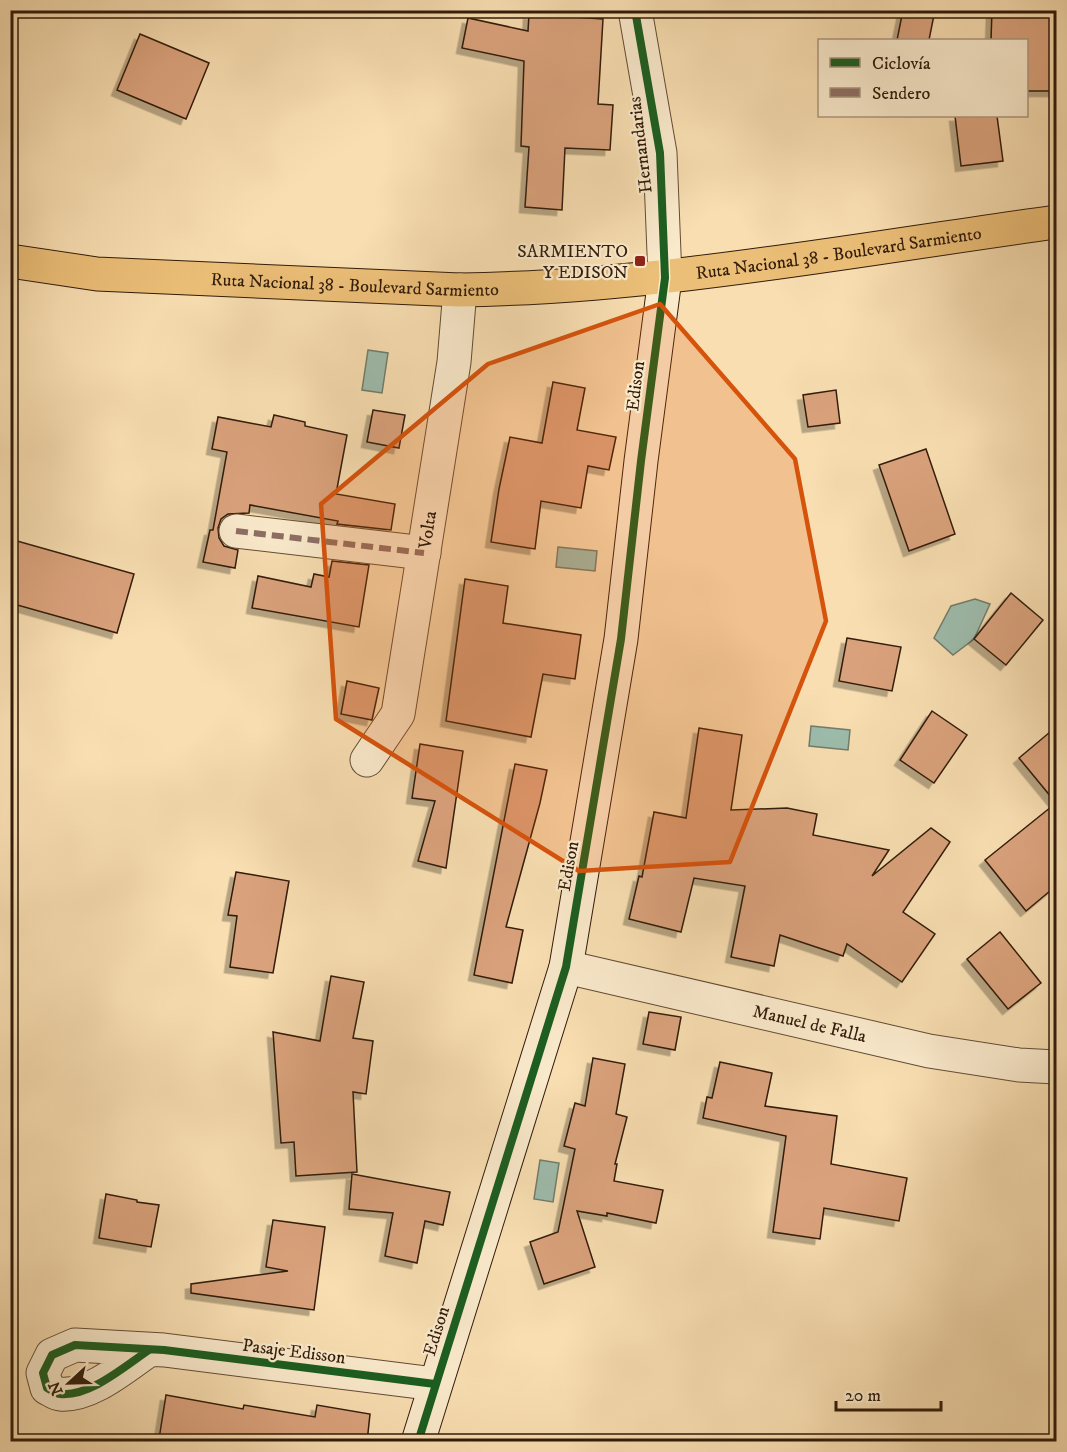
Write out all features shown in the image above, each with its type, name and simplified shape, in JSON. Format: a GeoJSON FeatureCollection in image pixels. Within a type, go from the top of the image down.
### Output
{"type":"FeatureCollection","features":[{"type":"Feature","properties":{"kind":"main road","name":"Ruta Nacional 38 - Boulevard Sarmiento"},"geometry":{"type":"LineString","coordinates":[[10,261],[97,274],[460,290],[572,286],[665,278],[1056,222]]}},
{"type":"Feature","properties":{"kind":"street","name":"Hernandarias"},"geometry":{"type":"LineString","coordinates":[[635,10],[660,153],[665,278]]}},
{"type":"Feature","properties":{"kind":"street","name":"Edison"},"geometry":{"type":"LineString","coordinates":[[418,1442],[566,967],[621,639],[665,278]]}},
{"type":"Feature","properties":{"kind":"street","name":"Volta"},"geometry":{"type":"LineString","coordinates":[[367,760],[398,714],[454,362],[460,290]]}},
{"type":"Feature","properties":{"kind":"street"},"geometry":{"type":"LineString","coordinates":[[236,531],[424,554]]}},
{"type":"Feature","properties":{"kind":"street","name":"Manuel de Falla"},"geometry":{"type":"LineString","coordinates":[[566,967],[929,1050],[1019,1065],[1056,1067]]}},
{"type":"Feature","properties":{"kind":"street","name":"Pasaje Edisson"},"geometry":{"type":"LineString","coordinates":[[148,1350],[435,1384]]}},
{"type":"Feature","properties":{"kind":"highlighted area"},"geometry":{"type":"Polygon","coordinates":[[[660,304],[795,459],[826,621],[730,862],[579,871],[336,719],[321,504],[488,364],[660,304]]]}},
{"type":"Feature","properties":{"kind":"shaded area"},"geometry":{"type":"Polygon","coordinates":[[[368,350],[388,353],[382,393],[362,390],[368,350]]]}},
{"type":"Feature","properties":{"kind":"shaded area"},"geometry":{"type":"Polygon","coordinates":[[[558,547],[597,551],[595,571],[556,567],[558,547]]]}},
{"type":"Feature","properties":{"kind":"shaded area"},"geometry":{"type":"Polygon","coordinates":[[[975,599],[990,604],[974,639],[953,655],[934,638],[951,606],[975,599]]]}},
{"type":"Feature","properties":{"kind":"shaded area"},"geometry":{"type":"Polygon","coordinates":[[[811,726],[850,730],[848,750],[809,746],[811,726]]]}},
{"type":"Feature","properties":{"kind":"shaded area"},"geometry":{"type":"Polygon","coordinates":[[[540,1160],[559,1163],[553,1202],[534,1199],[540,1160]]]}},
{"type":"Feature","properties":{"kind":"building"},"geometry":{"type":"Polygon","coordinates":[[[903,10],[935,10],[929,39],[897,39],[903,10]]]}},
{"type":"Feature","properties":{"kind":"building"},"geometry":{"type":"Polygon","coordinates":[[[992,10],[1056,10],[1056,91],[1028,91],[1028,39],[991,39],[992,10]]]}},
{"type":"Feature","properties":{"kind":"building"},"geometry":{"type":"Polygon","coordinates":[[[529,14],[603,19],[598,104],[613,105],[610,150],[565,148],[562,210],[525,207],[529,147],[521,146],[524,61],[462,48],[468,18],[528,31],[529,14]]]}},
{"type":"Feature","properties":{"kind":"building"},"geometry":{"type":"Polygon","coordinates":[[[140,34],[209,63],[186,119],[117,90],[140,34]]]}},
{"type":"Feature","properties":{"kind":"building"},"geometry":{"type":"Polygon","coordinates":[[[955,117],[997,117],[1003,161],[961,166],[955,117]]]}},
{"type":"Feature","properties":{"kind":"building"},"geometry":{"type":"Polygon","coordinates":[[[553,382],[585,388],[577,430],[616,437],[609,470],[588,466],[581,508],[541,501],[535,549],[491,542],[510,437],[542,443],[553,382]]]}},
{"type":"Feature","properties":{"kind":"building"},"geometry":{"type":"Polygon","coordinates":[[[836,390],[840,423],[808,427],[803,395],[836,390]]]}},
{"type":"Feature","properties":{"kind":"building"},"geometry":{"type":"Polygon","coordinates":[[[373,410],[405,415],[399,448],[367,442],[373,410]]]}},
{"type":"Feature","properties":{"kind":"building"},"geometry":{"type":"Polygon","coordinates":[[[274,415],[305,422],[305,426],[347,435],[336,494],[395,504],[391,530],[337,524],[338,521],[250,505],[249,513],[228,514],[221,519],[218,528],[219,538],[224,546],[238,550],[235,568],[203,562],[210,530],[213,530],[227,452],[212,449],[218,417],[271,427],[274,415]]]}},
{"type":"Feature","properties":{"kind":"building"},"geometry":{"type":"Polygon","coordinates":[[[926,449],[955,534],[909,551],[879,465],[926,449]]]}},
{"type":"Feature","properties":{"kind":"building"},"geometry":{"type":"Polygon","coordinates":[[[10,539],[134,574],[117,633],[10,603],[10,539]]]}},
{"type":"Feature","properties":{"kind":"building"},"geometry":{"type":"Polygon","coordinates":[[[332,561],[369,565],[359,627],[252,608],[258,576],[311,587],[314,574],[329,577],[332,561]]]}},
{"type":"Feature","properties":{"kind":"building"},"geometry":{"type":"Polygon","coordinates":[[[465,579],[508,586],[503,623],[581,635],[575,679],[543,674],[531,737],[446,721],[465,579]]]}},
{"type":"Feature","properties":{"kind":"building"},"geometry":{"type":"Polygon","coordinates":[[[1011,593],[1043,620],[1006,665],[974,639],[1011,593]]]}},
{"type":"Feature","properties":{"kind":"building"},"geometry":{"type":"Polygon","coordinates":[[[847,638],[901,647],[892,691],[839,681],[847,638]]]}},
{"type":"Feature","properties":{"kind":"building"},"geometry":{"type":"Polygon","coordinates":[[[347,681],[379,688],[372,720],[341,714],[347,681]]]}},
{"type":"Feature","properties":{"kind":"building"},"geometry":{"type":"Polygon","coordinates":[[[932,711],[967,735],[934,783],[900,760],[932,711]]]}},
{"type":"Feature","properties":{"kind":"building"},"geometry":{"type":"Polygon","coordinates":[[[1056,727],[1056,803],[1019,758],[1056,727]]]}},
{"type":"Feature","properties":{"kind":"building"},"geometry":{"type":"Polygon","coordinates":[[[699,728],[742,735],[731,810],[787,808],[817,814],[813,835],[889,850],[872,876],[931,828],[950,842],[903,912],[935,934],[902,982],[847,944],[843,956],[780,935],[774,966],[731,957],[745,886],[694,878],[681,932],[629,919],[639,876],[642,877],[654,812],[686,818],[699,728]]]}},
{"type":"Feature","properties":{"kind":"building"},"geometry":{"type":"Polygon","coordinates":[[[420,744],[463,751],[446,868],[418,861],[435,801],[412,798],[420,744]]]}},
{"type":"Feature","properties":{"kind":"building"},"geometry":{"type":"Polygon","coordinates":[[[515,764],[547,770],[506,927],[523,930],[512,983],[474,975],[515,764]]]}},
{"type":"Feature","properties":{"kind":"building"},"geometry":{"type":"Polygon","coordinates":[[[1056,803],[1056,886],[1026,911],[985,860],[1056,803]]]}},
{"type":"Feature","properties":{"kind":"building"},"geometry":{"type":"Polygon","coordinates":[[[236,872],[289,881],[273,973],[230,967],[237,916],[228,915],[236,872]]]}},
{"type":"Feature","properties":{"kind":"building"},"geometry":{"type":"Polygon","coordinates":[[[1000,932],[1041,983],[1008,1009],[967,959],[1000,932]]]}},
{"type":"Feature","properties":{"kind":"building"},"geometry":{"type":"Polygon","coordinates":[[[331,976],[364,982],[353,1038],[373,1041],[366,1094],[353,1092],[357,1172],[296,1176],[294,1142],[281,1143],[273,1032],[320,1041],[331,976]]]}},
{"type":"Feature","properties":{"kind":"building"},"geometry":{"type":"Polygon","coordinates":[[[649,1012],[681,1017],[675,1050],[643,1044],[649,1012]]]}},
{"type":"Feature","properties":{"kind":"building"},"geometry":{"type":"Polygon","coordinates":[[[593,1058],[625,1064],[616,1114],[627,1117],[615,1164],[617,1164],[614,1181],[663,1190],[656,1223],[607,1213],[607,1216],[577,1211],[595,1267],[544,1284],[530,1242],[558,1232],[575,1149],[564,1146],[575,1103],[585,1106],[593,1058]]]}},
{"type":"Feature","properties":{"kind":"building"},"geometry":{"type":"Polygon","coordinates":[[[720,1062],[772,1073],[765,1106],[837,1116],[831,1164],[907,1178],[899,1221],[824,1208],[820,1239],[773,1232],[786,1136],[703,1118],[707,1097],[712,1098],[720,1062]]]}},
{"type":"Feature","properties":{"kind":"building"},"geometry":{"type":"Polygon","coordinates":[[[352,1174],[450,1192],[443,1225],[425,1221],[417,1263],[385,1256],[393,1213],[349,1209],[352,1174]]]}},
{"type":"Feature","properties":{"kind":"building"},"geometry":{"type":"Polygon","coordinates":[[[106,1194],[159,1205],[151,1247],[99,1238],[106,1194]]]}},
{"type":"Feature","properties":{"kind":"building"},"geometry":{"type":"Polygon","coordinates":[[[273,1220],[325,1227],[314,1310],[191,1293],[191,1284],[288,1271],[266,1267],[273,1220]]]}},
{"type":"Feature","properties":{"kind":"building"},"geometry":{"type":"Polygon","coordinates":[[[166,1395],[243,1409],[244,1405],[315,1417],[317,1405],[370,1414],[367,1442],[175,1442],[159,1439],[166,1395]]]}},
{"type":"Feature","properties":{"kind":"marked path"},"geometry":{"type":"LineString","coordinates":[[236,531],[424,553]]}},
{"type":"Feature","properties":{"kind":"cycle path"},"geometry":{"type":"LineString","coordinates":[[418,1442],[566,967],[621,639],[665,278],[660,153],[635,10]]}},
{"type":"Feature","properties":{"kind":"cycle path"},"geometry":{"type":"LineString","coordinates":[[149,1350],[107,1379],[83,1391],[60,1394],[47,1388],[43,1373],[52,1355],[75,1345],[164,1350],[435,1384]]}},
{"type":"Feature","properties":{"kind":"place","name":"SARMIENTO Y EDISON"},"geometry":{"type":"Point","coordinates":[640,261]}}]}
